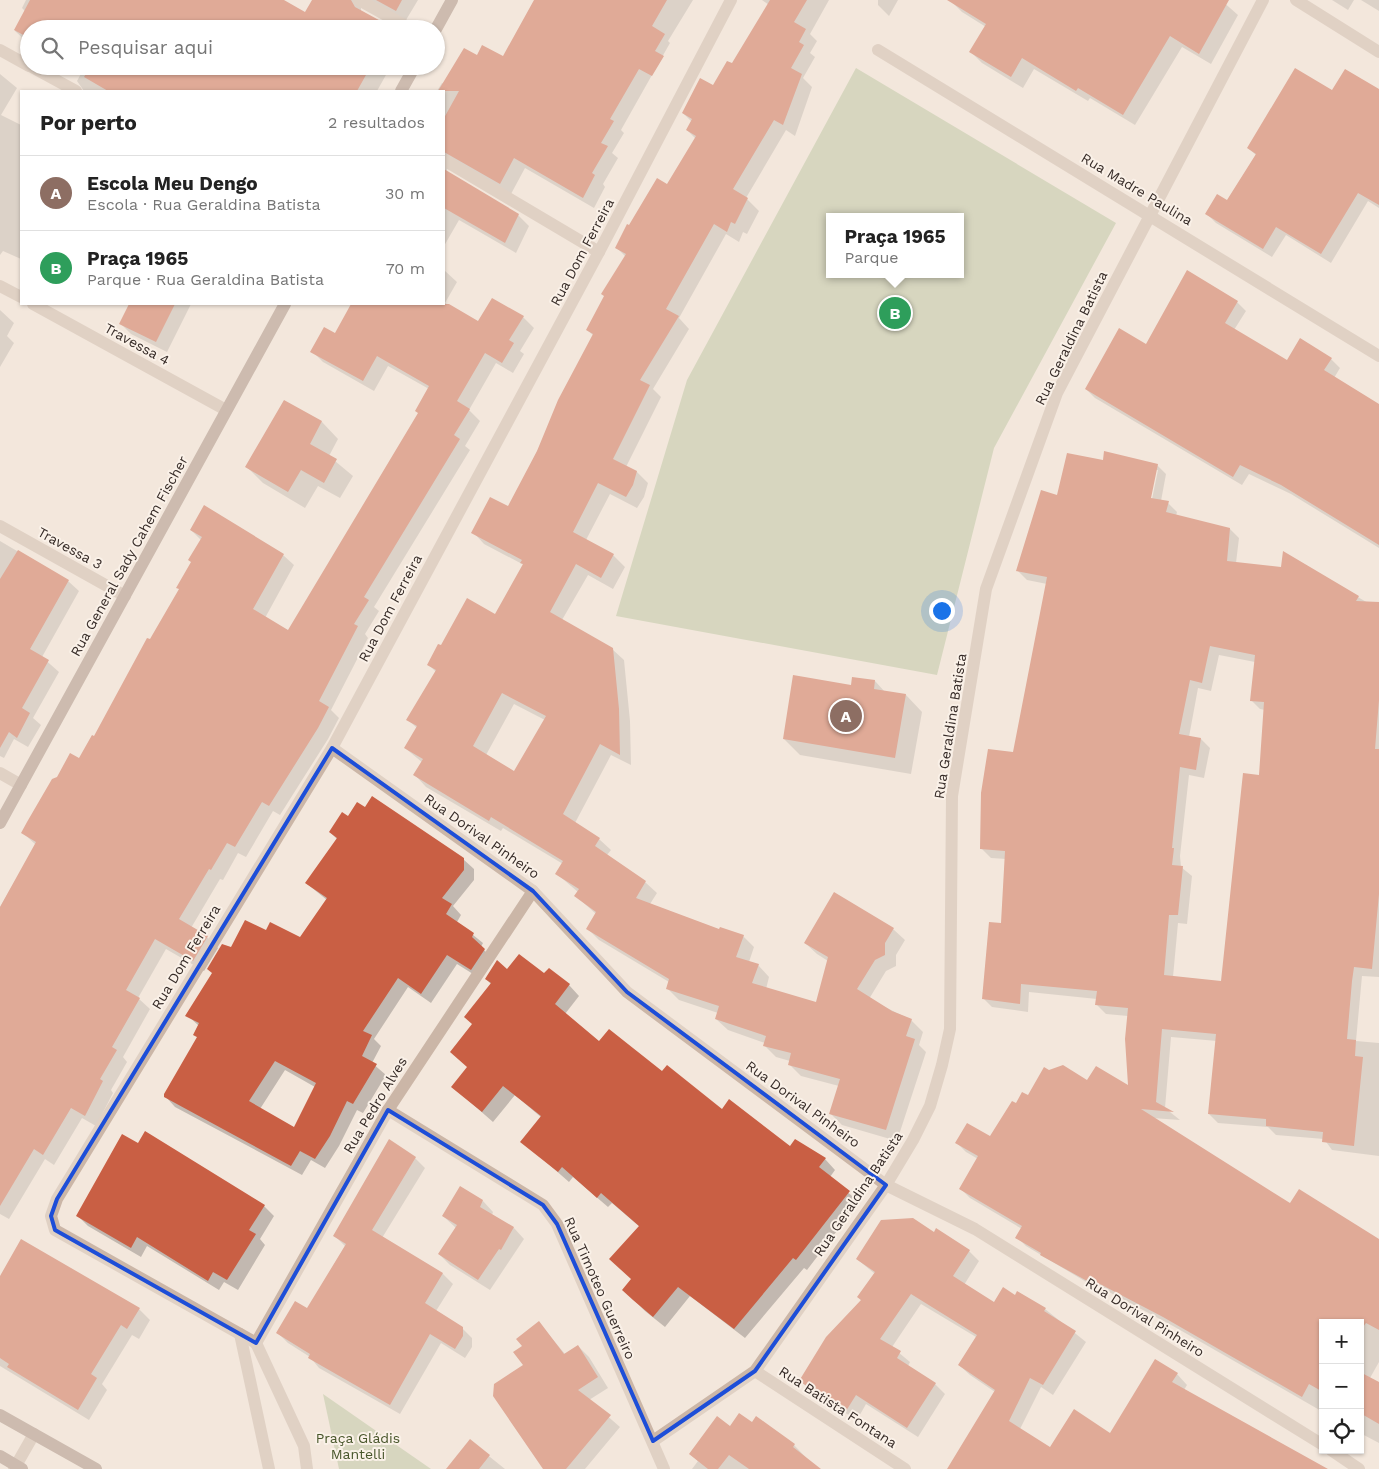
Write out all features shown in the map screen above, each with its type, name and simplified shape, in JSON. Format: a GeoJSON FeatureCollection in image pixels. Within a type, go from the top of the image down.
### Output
{"type":"FeatureCollection","features":[{"type":"Feature","properties":{"kind":"street"},"geometry":{"type":"LineString","coordinates":[[359,0],[395,20]]}},
{"type":"Feature","properties":{"kind":"street"},"geometry":{"type":"LineString","coordinates":[[441,20],[452,0]]}},
{"type":"Feature","properties":{"kind":"street","name":"Rua Dom Ferreira"},"geometry":{"type":"LineString","coordinates":[[240,1334],[55,1230],[51,1216],[57,1199],[332,748],[600,252],[731,0]]}},
{"type":"Feature","properties":{"kind":"street","name":"Rua Geraldina Batista"},"geometry":{"type":"LineString","coordinates":[[653,1441],[755,1371],[886,1184],[914,1140],[930,1106],[950,1029],[952,796],[986,589],[1057,393],[1263,0]]}},
{"type":"Feature","properties":{"kind":"street"},"geometry":{"type":"LineString","coordinates":[[1296,0],[1379,52]]}},
{"type":"Feature","properties":{"kind":"street"},"geometry":{"type":"LineString","coordinates":[[0,50],[20,61]]}},
{"type":"Feature","properties":{"kind":"street","name":"Rua Madre Paulina"},"geometry":{"type":"LineString","coordinates":[[878,50],[1150,214],[1379,356]]}},
{"type":"Feature","properties":{"kind":"street"},"geometry":{"type":"LineString","coordinates":[[46,75],[74,90]]}},
{"type":"Feature","properties":{"kind":"street"},"geometry":{"type":"LineString","coordinates":[[403,90],[410,75]]}},
{"type":"Feature","properties":{"kind":"street"},"geometry":{"type":"LineString","coordinates":[[445,161],[600,252]]}},
{"type":"Feature","properties":{"kind":"street"},"geometry":{"type":"LineString","coordinates":[[0,286],[20,297]]}},
{"type":"Feature","properties":{"kind":"street","name":"Travessa 4"},"geometry":{"type":"LineString","coordinates":[[35,305],[226,410]]}},
{"type":"Feature","properties":{"kind":"street","name":"Rua General Sady Cahem Fischer"},"geometry":{"type":"LineString","coordinates":[[0,823],[284,305]]}},
{"type":"Feature","properties":{"kind":"street","name":"Travessa 3"},"geometry":{"type":"LineString","coordinates":[[0,526],[125,596]]}},
{"type":"Feature","properties":{"kind":"street","name":"Rua Dorival Pinheiro"},"geometry":{"type":"LineString","coordinates":[[332,748],[533,890],[627,992],[886,1184],[975,1229],[1319,1443]]}},
{"type":"Feature","properties":{"kind":"street"},"geometry":{"type":"LineString","coordinates":[[0,773],[21,784]]}},
{"type":"Feature","properties":{"kind":"street","name":"Rua Pedro Alves"},"geometry":{"type":"LineString","coordinates":[[256,1343],[388,1110],[533,890]]}},
{"type":"Feature","properties":{"kind":"street","name":"Rua Timoteo Guerreiro"},"geometry":{"type":"LineString","coordinates":[[388,1110],[543,1205],[557,1224],[664,1469]]}},
{"type":"Feature","properties":{"kind":"street"},"geometry":{"type":"LineString","coordinates":[[240,1334],[256,1343],[304,1446],[307,1469]]}},
{"type":"Feature","properties":{"kind":"street"},"geometry":{"type":"LineString","coordinates":[[240,1334],[270,1469]]}},
{"type":"Feature","properties":{"kind":"street","name":"Rua Batista Fontana"},"geometry":{"type":"LineString","coordinates":[[755,1371],[905,1469]]}},
{"type":"Feature","properties":{"kind":"street"},"geometry":{"type":"LineString","coordinates":[[0,1415],[96,1469]]}},
{"type":"Feature","properties":{"kind":"street"},"geometry":{"type":"LineString","coordinates":[[0,1456],[18,1468],[34,1434]]}},
{"type":"Feature","properties":{"kind":"street"},"geometry":{"type":"LineString","coordinates":[[1337,1454],[1360,1469]]}},
{"type":"Feature","properties":{"kind":"highlighted area"},"geometry":{"type":"Polygon","coordinates":[[[332,748],[533,891],[627,992],[886,1185],[755,1371],[653,1441],[557,1224],[543,1205],[388,1110],[256,1343],[55,1230],[51,1216],[57,1199],[332,748]]]}},
{"type":"Feature","properties":{"kind":"green space"},"geometry":{"type":"Polygon","coordinates":[[[856,68],[1116,223],[994,448],[937,675],[616,616],[687,380],[856,68]]]}},
{"type":"Feature","properties":{"kind":"green space","name":"Praça Gládis Mantelli"},"geometry":{"type":"Polygon","coordinates":[[[323,1394],[431,1469],[339,1469],[323,1394]]]}},
{"type":"Feature","properties":{"kind":"building"},"geometry":{"type":"Polygon","coordinates":[[[30,0],[284,0],[305,12],[312,0],[351,0],[355,7],[379,20],[20,20],[20,33],[14,30],[30,0]]]}},
{"type":"Feature","properties":{"kind":"building"},"geometry":{"type":"Polygon","coordinates":[[[376,0],[402,0],[396,11],[376,0]]]}},
{"type":"Feature","properties":{"kind":"building"},"geometry":{"type":"Polygon","coordinates":[[[534,0],[667,0],[652,26],[665,34],[655,51],[664,56],[652,76],[639,69],[610,119],[614,121],[601,143],[608,146],[592,173],[595,175],[583,198],[514,158],[500,184],[445,153],[445,116],[459,91],[439,90],[464,48],[477,55],[482,45],[503,56],[534,0]]]}},
{"type":"Feature","properties":{"kind":"building"},"geometry":{"type":"Polygon","coordinates":[[[770,0],[807,0],[794,22],[806,29],[799,42],[804,45],[791,68],[802,74],[783,125],[774,120],[733,189],[748,198],[735,224],[731,222],[727,232],[714,224],[666,309],[679,316],[640,380],[650,385],[613,459],[637,471],[633,485],[626,497],[598,483],[573,532],[614,554],[601,578],[576,564],[550,612],[613,648],[619,709],[620,755],[600,744],[563,814],[600,838],[595,846],[646,881],[636,898],[719,929],[720,927],[744,935],[736,957],[759,964],[752,983],[816,1002],[828,957],[804,943],[834,892],[894,928],[885,943],[885,955],[875,960],[857,989],[892,1011],[912,1019],[906,1036],[915,1039],[886,1130],[829,1114],[840,1079],[788,1065],[791,1053],[763,1046],[766,1036],[715,1019],[719,1006],[666,989],[669,979],[586,929],[596,912],[574,896],[579,889],[555,874],[563,861],[491,817],[489,821],[413,775],[423,759],[404,748],[417,726],[406,720],[436,670],[427,665],[438,644],[441,645],[467,598],[495,614],[523,564],[520,563],[522,560],[471,533],[490,497],[508,506],[537,451],[558,400],[593,334],[586,330],[604,296],[601,294],[626,254],[615,248],[627,224],[629,225],[657,178],[667,184],[696,136],[686,130],[692,119],[682,113],[700,78],[713,85],[727,61],[732,63],[770,0]],[[502,693],[473,746],[514,771],[546,716],[502,693]]]}},
{"type":"Feature","properties":{"kind":"building"},"geometry":{"type":"Polygon","coordinates":[[[947,0],[1229,0],[1199,54],[1170,36],[1123,115],[1078,88],[1076,91],[1022,58],[1011,77],[969,52],[986,24],[947,0]]]}},
{"type":"Feature","properties":{"kind":"building"},"geometry":{"type":"Polygon","coordinates":[[[1295,68],[1332,90],[1345,69],[1379,89],[1379,205],[1358,193],[1321,254],[1276,227],[1263,249],[1205,214],[1217,194],[1227,200],[1256,154],[1247,148],[1295,68]]]}},
{"type":"Feature","properties":{"kind":"building"},"geometry":{"type":"Polygon","coordinates":[[[85,75],[366,75],[358,90],[106,90],[84,77],[85,75]]]}},
{"type":"Feature","properties":{"kind":"building"},"geometry":{"type":"Polygon","coordinates":[[[445,170],[519,214],[505,243],[445,209],[445,170]]]}},
{"type":"Feature","properties":{"kind":"building"},"geometry":{"type":"Polygon","coordinates":[[[1187,270],[1238,301],[1225,323],[1287,360],[1300,338],[1332,358],[1324,370],[1379,404],[1379,545],[1281,485],[1240,465],[1233,477],[1085,389],[1119,328],[1146,344],[1187,270]]]}},
{"type":"Feature","properties":{"kind":"building"},"geometry":{"type":"Polygon","coordinates":[[[492,298],[524,316],[509,340],[514,343],[502,363],[485,353],[457,401],[470,409],[454,435],[460,439],[364,597],[369,600],[354,624],[358,626],[319,701],[329,707],[318,728],[269,806],[262,802],[235,847],[227,843],[179,919],[208,936],[193,961],[155,939],[126,990],[140,998],[112,1047],[117,1050],[100,1079],[103,1081],[85,1116],[71,1108],[43,1155],[34,1149],[0,1206],[0,907],[36,842],[21,833],[52,779],[57,777],[70,753],[79,758],[92,735],[94,736],[147,638],[150,639],[179,589],[176,588],[191,562],[188,560],[202,537],[190,530],[204,505],[284,554],[253,609],[288,630],[418,413],[415,411],[429,386],[377,356],[363,381],[310,352],[324,327],[335,333],[350,305],[449,304],[478,321],[492,298]]]}},
{"type":"Feature","properties":{"kind":"building"},"geometry":{"type":"Polygon","coordinates":[[[128,305],[174,305],[156,342],[119,324],[128,305]]]}},
{"type":"Feature","properties":{"kind":"building"},"geometry":{"type":"Polygon","coordinates":[[[284,400],[322,421],[310,444],[337,459],[324,483],[301,470],[288,492],[245,467],[284,400]]]}},
{"type":"Feature","properties":{"kind":"building"},"geometry":{"type":"Polygon","coordinates":[[[1104,451],[1158,464],[1151,498],[1169,501],[1166,512],[1230,528],[1227,561],[1281,567],[1283,551],[1359,596],[1356,601],[1379,602],[1379,700],[1375,749],[1379,749],[1379,894],[1372,969],[1354,967],[1352,981],[1347,1039],[1356,1040],[1355,1056],[1363,1057],[1354,1146],[1322,1142],[1323,1132],[1266,1126],[1266,1119],[1208,1114],[1216,1034],[1162,1029],[1156,1102],[1174,1112],[1141,1109],[1290,1203],[1299,1189],[1379,1239],[1379,1330],[1366,1323],[1364,1326],[1364,1319],[1319,1319],[1319,1390],[1309,1384],[1302,1397],[1163,1317],[1100,1284],[1098,1287],[1040,1255],[1041,1253],[1015,1238],[1022,1226],[959,1189],[978,1156],[955,1143],[967,1123],[990,1136],[1012,1101],[1016,1103],[1022,1092],[1028,1095],[1044,1067],[1049,1070],[1063,1065],[1087,1080],[1096,1066],[1128,1085],[1125,1039],[1128,1008],[1095,1005],[1097,991],[1021,984],[1020,1004],[982,999],[989,922],[1001,923],[1005,851],[980,849],[981,793],[988,749],[1013,752],[1047,577],[1016,571],[1041,490],[1057,495],[1067,453],[1103,460],[1104,451]],[[1210,646],[1202,683],[1190,680],[1179,734],[1201,738],[1196,770],[1180,767],[1172,865],[1183,866],[1178,915],[1169,915],[1164,975],[1221,981],[1243,773],[1259,775],[1264,702],[1250,701],[1255,655],[1210,646]]]}},
{"type":"Feature","properties":{"kind":"building"},"geometry":{"type":"Polygon","coordinates":[[[18,550],[69,580],[30,649],[49,660],[22,708],[30,713],[17,738],[9,732],[0,748],[0,579],[18,550]]]}},
{"type":"Feature","properties":{"kind":"building"},"geometry":{"type":"Polygon","coordinates":[[[793,675],[851,685],[852,677],[875,680],[874,689],[906,694],[895,758],[783,739],[793,675]]]}},
{"type":"Feature","properties":{"kind":"building"},"geometry":{"type":"Polygon","coordinates":[[[372,796],[464,858],[464,870],[442,898],[452,904],[446,914],[474,933],[472,937],[485,949],[471,970],[447,955],[421,994],[398,978],[363,1031],[372,1035],[362,1056],[377,1064],[353,1104],[347,1101],[330,1136],[315,1159],[300,1151],[291,1166],[164,1097],[164,1094],[197,1037],[193,1035],[199,1023],[185,1016],[212,973],[207,969],[222,944],[231,947],[245,920],[266,930],[270,922],[300,937],[327,898],[305,883],[337,838],[329,832],[342,812],[348,816],[357,802],[365,807],[372,796]],[[275,1061],[249,1101],[294,1127],[316,1083],[275,1061]]]}},
{"type":"Feature","properties":{"kind":"building"},"geometry":{"type":"Polygon","coordinates":[[[519,954],[544,973],[549,968],[570,984],[555,1004],[599,1041],[609,1029],[662,1071],[667,1065],[722,1109],[729,1099],[790,1146],[795,1139],[826,1158],[819,1167],[850,1191],[796,1260],[793,1258],[734,1329],[678,1287],[653,1317],[633,1300],[622,1290],[631,1279],[609,1259],[639,1226],[601,1193],[597,1198],[562,1167],[558,1172],[520,1142],[541,1116],[503,1086],[482,1112],[451,1087],[467,1067],[450,1052],[472,1024],[464,1017],[491,983],[485,979],[497,960],[507,969],[519,954]]]}},
{"type":"Feature","properties":{"kind":"building"},"geometry":{"type":"Polygon","coordinates":[[[145,1131],[265,1205],[249,1230],[256,1234],[227,1280],[213,1272],[208,1281],[137,1237],[131,1248],[76,1216],[122,1134],[138,1143],[145,1131]]]}},
{"type":"Feature","properties":{"kind":"building"},"geometry":{"type":"Polygon","coordinates":[[[389,1139],[416,1157],[372,1230],[443,1273],[425,1303],[463,1327],[463,1336],[455,1349],[430,1334],[390,1405],[308,1358],[310,1354],[276,1333],[295,1301],[307,1308],[346,1244],[333,1236],[389,1139]]]}},
{"type":"Feature","properties":{"kind":"building"},"geometry":{"type":"Polygon","coordinates":[[[460,1186],[483,1200],[480,1207],[514,1227],[501,1250],[499,1249],[478,1280],[438,1254],[457,1225],[442,1216],[460,1186]]]}},
{"type":"Feature","properties":{"kind":"building"},"geometry":{"type":"Polygon","coordinates":[[[913,1218],[934,1232],[936,1228],[970,1250],[953,1276],[994,1302],[1003,1287],[1015,1295],[1017,1291],[1046,1308],[1044,1311],[1076,1331],[1043,1385],[1030,1378],[1009,1421],[1050,1447],[1074,1409],[1110,1433],[1155,1359],[1178,1373],[1172,1382],[1328,1469],[947,1469],[995,1390],[958,1365],[977,1335],[911,1294],[880,1339],[901,1351],[897,1358],[936,1383],[907,1428],[856,1395],[846,1411],[799,1381],[826,1337],[861,1300],[857,1297],[875,1272],[856,1259],[881,1220],[913,1218]]]}},
{"type":"Feature","properties":{"kind":"building"},"geometry":{"type":"Polygon","coordinates":[[[21,1239],[140,1308],[127,1329],[121,1325],[91,1374],[97,1378],[78,1410],[7,1367],[9,1364],[0,1358],[0,1276],[21,1239]]]}},
{"type":"Feature","properties":{"kind":"building"},"geometry":{"type":"Polygon","coordinates":[[[539,1321],[564,1354],[578,1345],[598,1377],[578,1390],[611,1415],[566,1469],[543,1469],[493,1396],[494,1384],[523,1365],[513,1352],[522,1346],[516,1339],[539,1321]]]}},
{"type":"Feature","properties":{"kind":"building"},"geometry":{"type":"Polygon","coordinates":[[[1364,1374],[1379,1382],[1379,1424],[1364,1415],[1364,1374]]]}},
{"type":"Feature","properties":{"kind":"building"},"geometry":{"type":"Polygon","coordinates":[[[739,1413],[752,1422],[756,1416],[795,1444],[793,1447],[821,1469],[749,1469],[729,1455],[718,1469],[708,1469],[689,1454],[717,1416],[730,1426],[739,1413]]]}},
{"type":"Feature","properties":{"kind":"building"},"geometry":{"type":"Polygon","coordinates":[[[470,1439],[490,1455],[479,1469],[446,1469],[470,1439]]]}},
{"type":"Feature","properties":{"kind":"place","name":"Praça 1965"},"geometry":{"type":"Point","coordinates":[895,313]}},
{"type":"Feature","properties":{"kind":"place","name":"Escola Meu Dengo"},"geometry":{"type":"Point","coordinates":[846,716]}}]}
